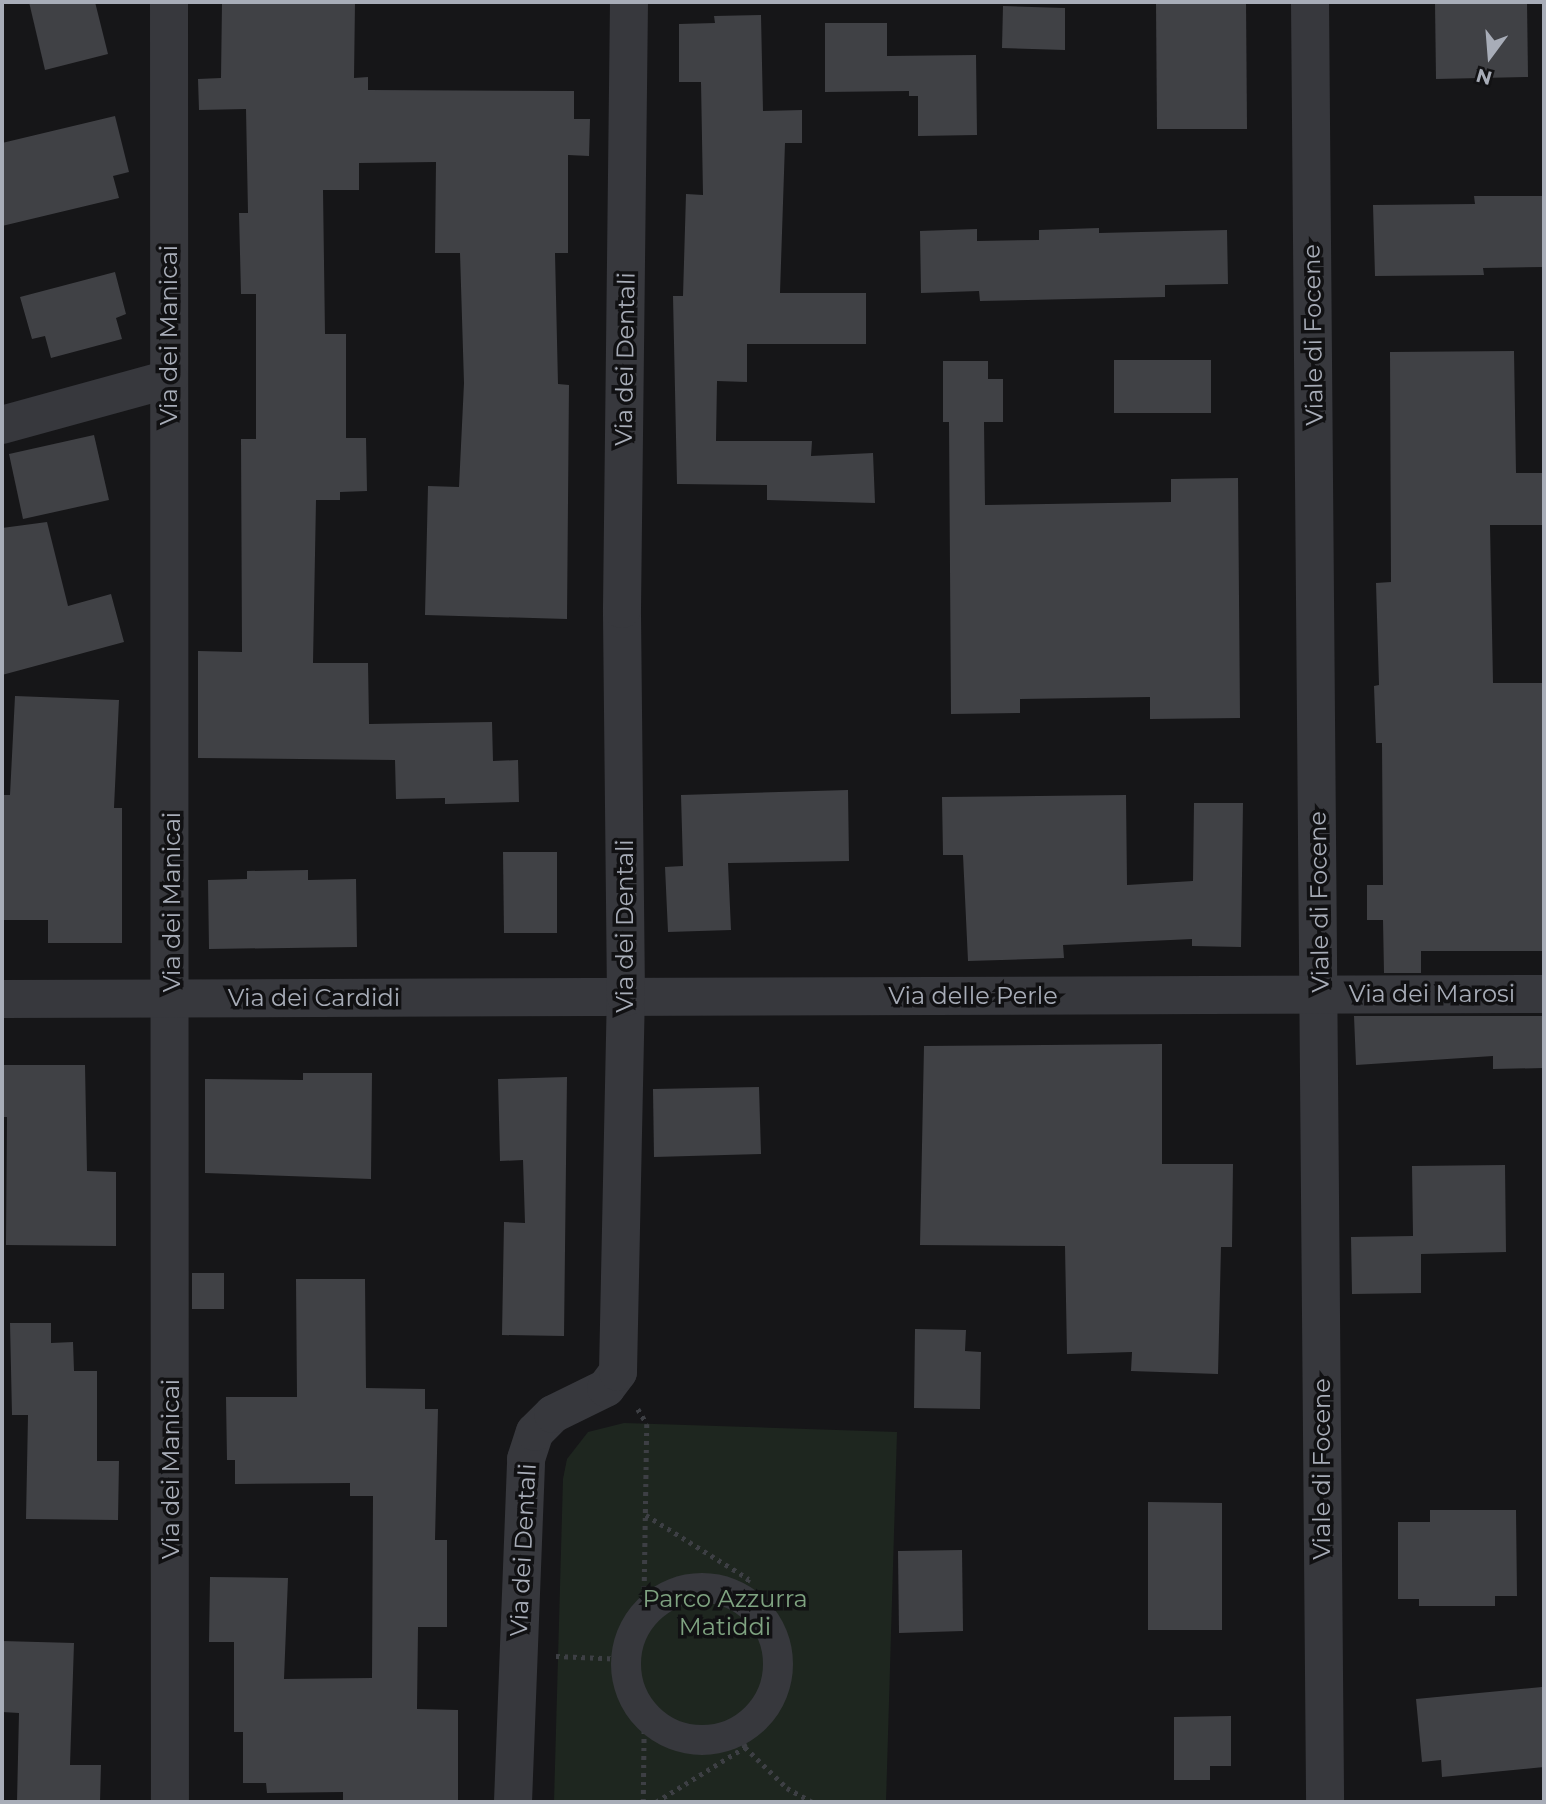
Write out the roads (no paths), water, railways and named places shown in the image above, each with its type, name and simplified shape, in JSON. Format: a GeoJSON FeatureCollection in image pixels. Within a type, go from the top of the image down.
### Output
{"type":"FeatureCollection","features":[{"type":"Feature","properties":{"kind":"street","name":"Via dei Manicai"},"geometry":{"type":"LineString","coordinates":[[169,2],[173,999],[170,1802]]}},
{"type":"Feature","properties":{"kind":"street","name":"Via dei Dentali"},"geometry":{"type":"LineString","coordinates":[[513,1802],[526,1459],[535,1432],[553,1414],[606,1388],[618,1373],[626,997],[621,609],[629,2]]}},
{"type":"Feature","properties":{"kind":"street","name":"Viale di Focene"},"geometry":{"type":"LineString","coordinates":[[1310,2],[1325,1802]]}},
{"type":"Feature","properties":{"kind":"street"},"geometry":{"type":"LineString","coordinates":[[2,425],[169,379]]}},
{"type":"Feature","properties":{"kind":"street","name":"Via dei Marosi"},"geometry":{"type":"LineString","coordinates":[[1320,995],[1544,994]]}},
{"type":"Feature","properties":{"kind":"street","name":"Via delle Perle"},"geometry":{"type":"LineString","coordinates":[[626,997],[1320,995]]}},
{"type":"Feature","properties":{"kind":"street","name":"Via dei Cardidi"},"geometry":{"type":"LineString","coordinates":[[2,999],[626,997]]}},
{"type":"Feature","properties":{"kind":"street"},"geometry":{"type":"LineString","coordinates":[[689,1589],[719,1589],[739,1597],[768,1625],[779,1665],[768,1703],[742,1739],[698,1740],[659,1728],[644,1714],[630,1688],[625,1659],[631,1634],[644,1613],[660,1599],[689,1589]]}},
{"type":"Feature","properties":{"kind":"park label","name":"Parco Azzurra Matiddi"},"geometry":{"type":"Point","coordinates":[725,1613]}}]}
